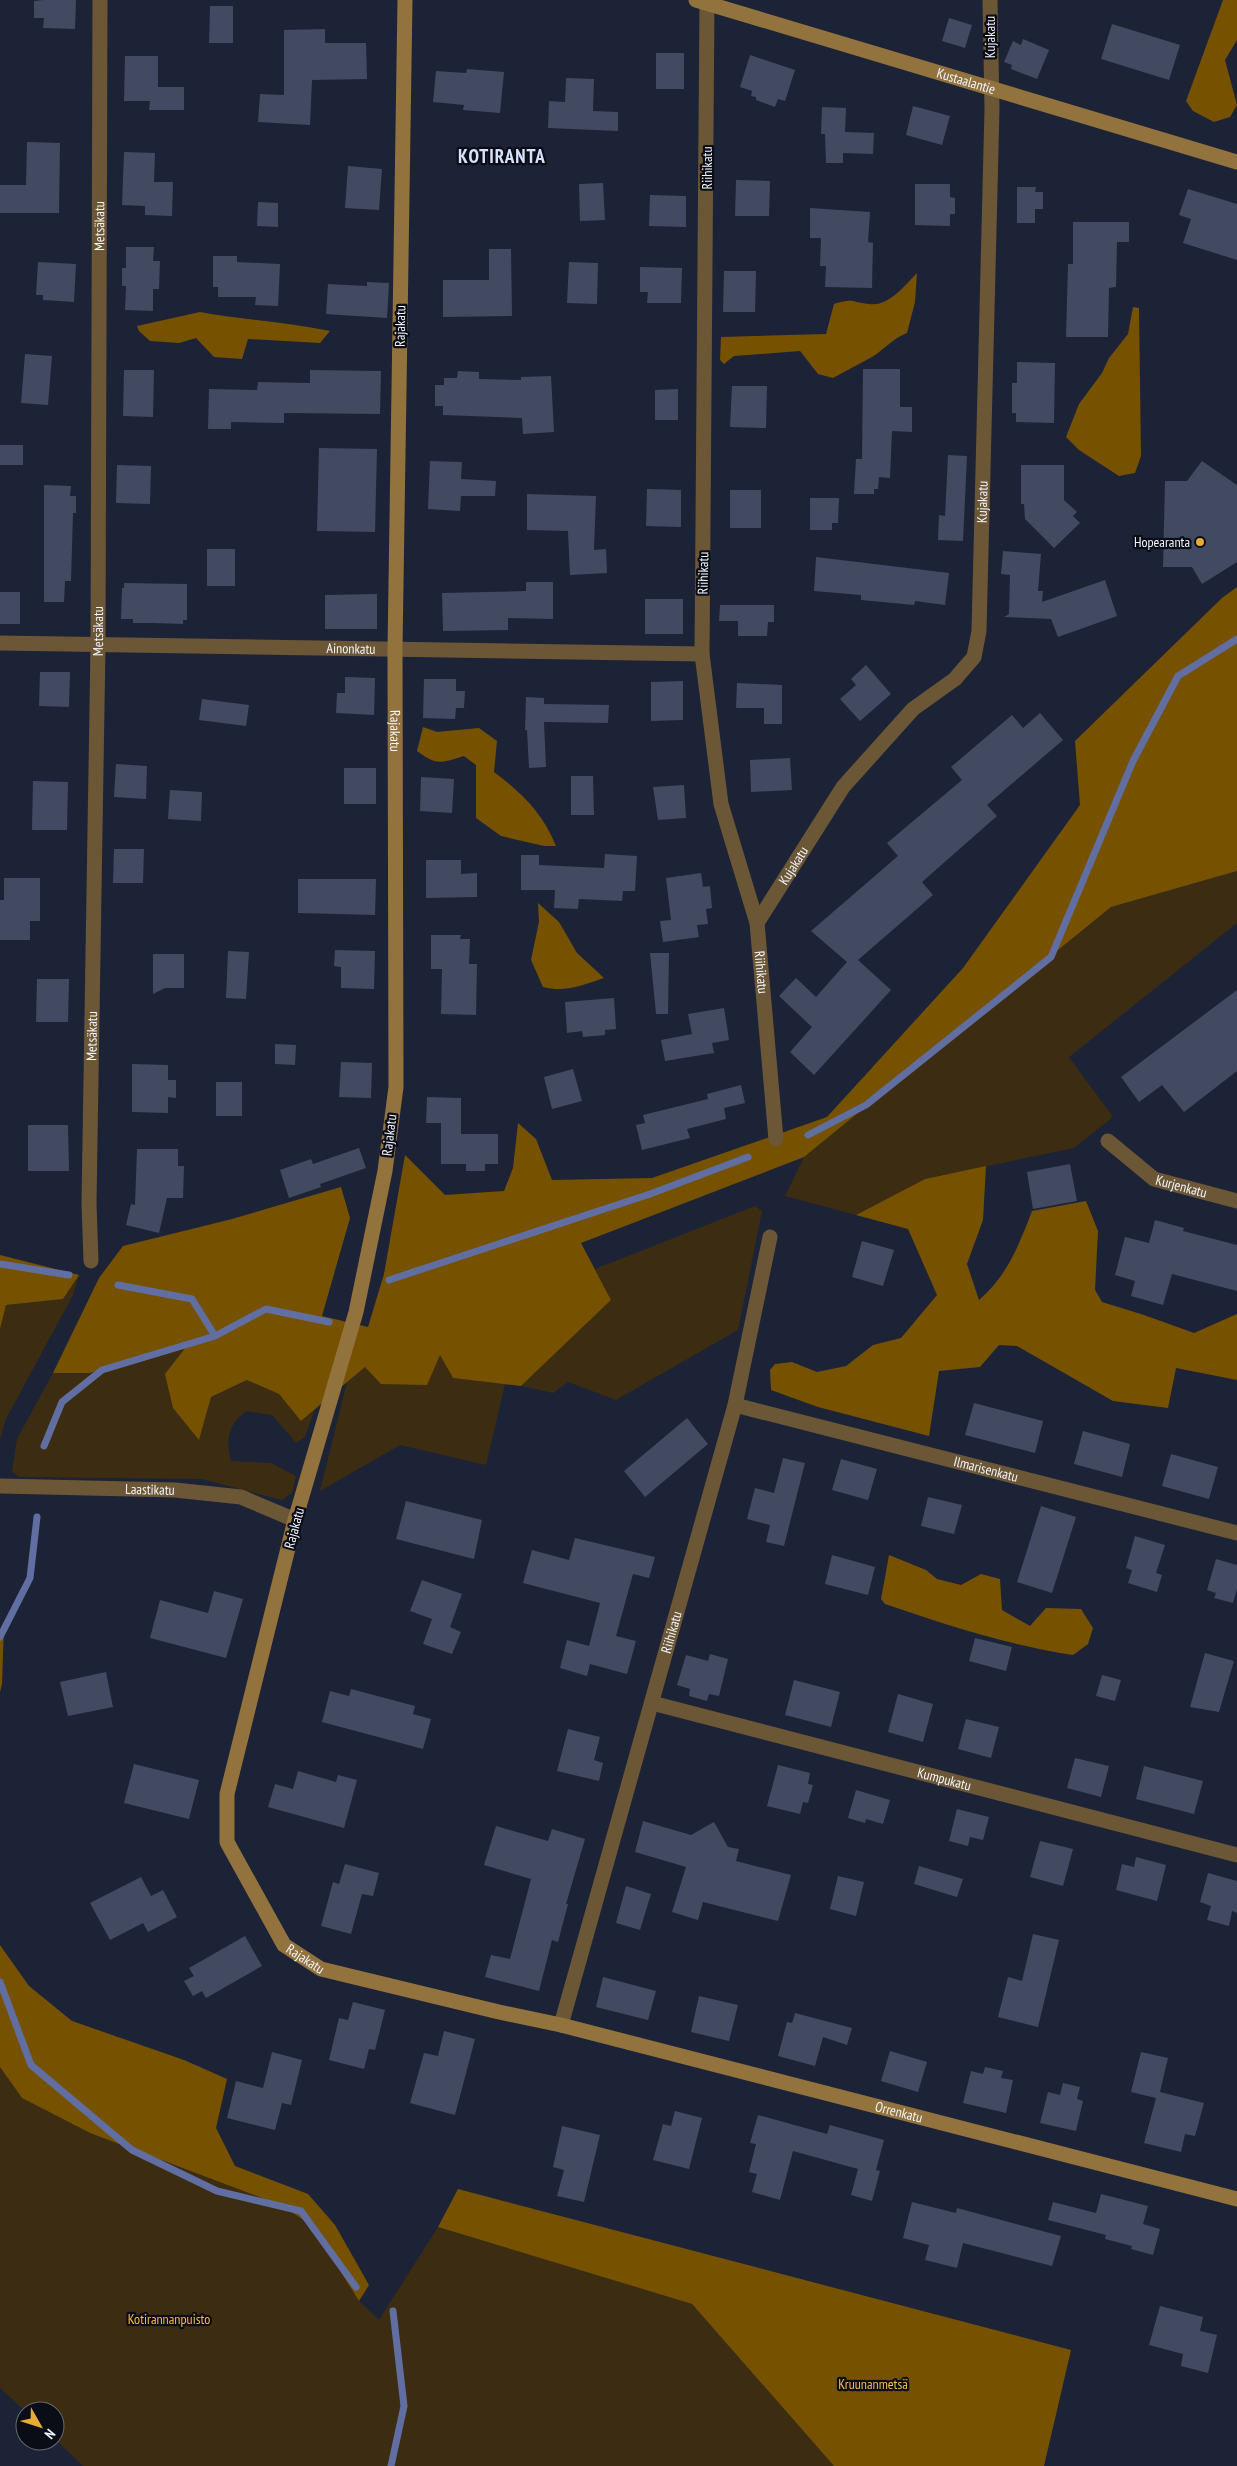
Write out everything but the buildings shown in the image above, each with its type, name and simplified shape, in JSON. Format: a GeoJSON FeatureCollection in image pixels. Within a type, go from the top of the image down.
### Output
{"type":"FeatureCollection","features":[{"type":"Feature","properties":{"kind":"street","name":"Metsäkatu"},"geometry":{"type":"LineString","coordinates":[[91,1262],[90,1203],[98,645],[100,0]]}},
{"type":"Feature","properties":{"kind":"street","name":"Rajakatu"},"geometry":{"type":"LineString","coordinates":[[405,0],[395,649],[396,1087],[385,1171],[356,1312],[295,1520],[227,1794],[227,1842],[284,1945],[321,1969],[499,2012],[562,2025]]}},
{"type":"Feature","properties":{"kind":"street","name":"Kujakatu"},"geometry":{"type":"LineString","coordinates":[[757,923],[843,787],[913,709],[955,678],[974,657],[979,631],[992,88],[990,0]]}},
{"type":"Feature","properties":{"kind":"street","name":"Kustaalantie"},"geometry":{"type":"LineString","coordinates":[[704,1],[1237,162]]}},
{"type":"Feature","properties":{"kind":"street","name":"Riihikatu"},"geometry":{"type":"LineString","coordinates":[[704,1],[702,654],[721,804],[757,923],[776,1140]]}},
{"type":"Feature","properties":{"kind":"street","name":"Ainonkatu"},"geometry":{"type":"LineString","coordinates":[[0,643],[702,654]]}},
{"type":"Feature","properties":{"kind":"street","name":"Kurjenkatu"},"geometry":{"type":"LineString","coordinates":[[1108,1141],[1154,1179],[1237,1201]]}},
{"type":"Feature","properties":{"kind":"street","name":"Riihikatu"},"geometry":{"type":"LineString","coordinates":[[562,2025],[735,1405],[770,1237]]}},
{"type":"Feature","properties":{"kind":"street","name":"Ilmarisenkatu"},"geometry":{"type":"LineString","coordinates":[[735,1405],[1237,1533]]}},
{"type":"Feature","properties":{"kind":"street","name":"Laastikatu"},"geometry":{"type":"LineString","coordinates":[[0,1486],[175,1490],[241,1497],[295,1520]]}},
{"type":"Feature","properties":{"kind":"street","name":"Kumpukatu"},"geometry":{"type":"LineString","coordinates":[[652,1703],[1237,1855]]}},
{"type":"Feature","properties":{"kind":"street","name":"Orrenkatu"},"geometry":{"type":"LineString","coordinates":[[562,2025],[1237,2199]]}},
{"type":"Feature","properties":{"kind":"green space"},"geometry":{"type":"Polygon","coordinates":[[[1223,0],[1237,0],[1237,40],[1225,60],[1237,105],[1230,117],[1214,122],[1193,111],[1186,101],[1223,0]]]}},
{"type":"Feature","properties":{"kind":"green space"},"geometry":{"type":"Polygon","coordinates":[[[917,273],[915,302],[907,333],[897,338],[872,357],[833,378],[818,374],[800,351],[734,356],[724,364],[720,360],[721,337],[826,334],[834,304],[849,301],[869,304],[883,302],[902,289],[917,273]]]}},
{"type":"Feature","properties":{"kind":"green space"},"geometry":{"type":"Polygon","coordinates":[[[1133,307],[1139,308],[1141,456],[1135,473],[1119,476],[1079,450],[1066,437],[1079,404],[1102,373],[1109,358],[1128,334],[1133,307]]]}},
{"type":"Feature","properties":{"kind":"green space"},"geometry":{"type":"Polygon","coordinates":[[[200,312],[330,331],[320,343],[248,339],[242,359],[214,357],[196,338],[179,343],[150,341],[139,331],[137,326],[200,312]]]}},
{"type":"Feature","properties":{"kind":"green space"},"geometry":{"type":"Polygon","coordinates":[[[1237,587],[1237,871],[1111,907],[804,1157],[581,1243],[611,1300],[521,1386],[453,1378],[440,1355],[427,1385],[381,1384],[365,1367],[301,1421],[279,1394],[247,1380],[211,1397],[199,1440],[173,1408],[165,1374],[186,1347],[90,1373],[53,1373],[99,1278],[123,1246],[232,1219],[341,1187],[350,1218],[322,1316],[368,1327],[384,1274],[405,1155],[445,1195],[504,1191],[513,1168],[518,1123],[536,1139],[552,1180],[652,1178],[827,1117],[963,968],[1080,805],[1075,741],[1222,598],[1237,587]]]}},
{"type":"Feature","properties":{"kind":"green space"},"geometry":{"type":"Polygon","coordinates":[[[423,727],[437,732],[479,728],[497,741],[494,772],[513,787],[538,813],[556,846],[544,846],[501,836],[476,818],[476,765],[464,756],[439,762],[417,751],[423,727]]]}},
{"type":"Feature","properties":{"kind":"green space"},"geometry":{"type":"Polygon","coordinates":[[[1237,871],[1237,923],[1069,1057],[1113,1117],[1074,1148],[925,1179],[856,1215],[785,1196],[804,1157],[1111,907],[1237,871]]]}},
{"type":"Feature","properties":{"kind":"green space"},"geometry":{"type":"Polygon","coordinates":[[[538,903],[559,922],[577,953],[604,978],[566,989],[543,987],[531,960],[539,922],[538,903]]]}},
{"type":"Feature","properties":{"kind":"green space"},"geometry":{"type":"Polygon","coordinates":[[[986,1166],[983,1220],[967,1264],[979,1300],[989,1291],[1005,1270],[1017,1248],[1032,1211],[1086,1201],[1098,1231],[1095,1290],[1102,1302],[1194,1333],[1237,1314],[1237,1380],[1176,1368],[1168,1408],[1113,1401],[1017,1346],[999,1345],[980,1367],[939,1371],[929,1436],[818,1407],[771,1390],[770,1370],[775,1364],[792,1362],[817,1372],[846,1366],[873,1345],[901,1338],[937,1295],[908,1229],[856,1215],[925,1179],[986,1166]]]}},
{"type":"Feature","properties":{"kind":"green space"},"geometry":{"type":"Polygon","coordinates":[[[755,1206],[762,1211],[738,1330],[616,1400],[568,1382],[553,1393],[521,1386],[611,1300],[595,1269],[755,1206]]]}},
{"type":"Feature","properties":{"kind":"green space"},"geometry":{"type":"Polygon","coordinates":[[[0,1255],[79,1275],[63,1299],[6,1305],[0,1329],[0,1255]]]}},
{"type":"Feature","properties":{"kind":"green space"},"geometry":{"type":"Polygon","coordinates":[[[79,1275],[73,1295],[6,1419],[0,1439],[0,1329],[6,1305],[63,1299],[79,1275]]]}},
{"type":"Feature","properties":{"kind":"green space"},"geometry":{"type":"Polygon","coordinates":[[[187,1347],[199,1440],[211,1397],[248,1380],[279,1394],[301,1421],[315,1409],[305,1437],[296,1443],[272,1415],[246,1411],[235,1422],[230,1433],[231,1461],[271,1463],[296,1476],[292,1493],[282,1500],[202,1479],[19,1477],[12,1471],[17,1439],[53,1373],[90,1373],[187,1347]]]}},
{"type":"Feature","properties":{"kind":"green space"},"geometry":{"type":"Polygon","coordinates":[[[440,1354],[453,1378],[505,1384],[486,1465],[400,1445],[320,1491],[347,1382],[365,1367],[440,1354]]]}},
{"type":"Feature","properties":{"kind":"green space"},"geometry":{"type":"Polygon","coordinates":[[[889,1555],[926,1570],[937,1579],[961,1585],[981,1574],[1000,1579],[1002,1610],[1030,1626],[1046,1608],[1081,1609],[1093,1628],[1088,1644],[1073,1655],[1049,1651],[978,1634],[885,1604],[881,1599],[889,1555]]]}},
{"type":"Feature","properties":{"kind":"green space"},"geometry":{"type":"Polygon","coordinates":[[[4,1625],[2,1684],[0,1692],[0,1632],[4,1625]]]}},
{"type":"Feature","properties":{"kind":"green space"},"geometry":{"type":"Polygon","coordinates":[[[0,1945],[29,1986],[72,2021],[184,2060],[227,2079],[216,2128],[235,2166],[308,2194],[335,2225],[369,2285],[359,2301],[312,2226],[283,2206],[90,2133],[22,2098],[0,2067],[0,1945]]]}},
{"type":"Feature","properties":{"kind":"green space","name":"Kotirannanpuisto"},"geometry":{"type":"Polygon","coordinates":[[[0,2067],[22,2098],[90,2133],[283,2206],[312,2226],[359,2301],[379,2320],[438,2227],[692,2304],[834,2466],[83,2466],[65,2449],[65,2401],[15,2402],[0,2388],[0,2067]]]}},
{"type":"Feature","properties":{"kind":"green space","name":"Kruunanmetsä"},"geometry":{"type":"Polygon","coordinates":[[[458,2189],[1071,2350],[1044,2466],[834,2466],[692,2304],[438,2227],[458,2189]]]}},
{"type":"Feature","properties":{"kind":"waterway"},"geometry":{"type":"LineString","coordinates":[[808,1135],[866,1105],[1051,957],[1133,761],[1178,676],[1237,639]]}},
{"type":"Feature","properties":{"kind":"waterway"},"geometry":{"type":"LineString","coordinates":[[389,1280],[650,1194],[748,1157]]}},
{"type":"Feature","properties":{"kind":"waterway"},"geometry":{"type":"LineString","coordinates":[[0,1264],[69,1275]]}},
{"type":"Feature","properties":{"kind":"waterway"},"geometry":{"type":"LineString","coordinates":[[118,1285],[192,1299],[215,1336]]}},
{"type":"Feature","properties":{"kind":"waterway"},"geometry":{"type":"LineString","coordinates":[[44,1446],[62,1402],[102,1370],[215,1336],[266,1309],[329,1322]]}},
{"type":"Feature","properties":{"kind":"waterway"},"geometry":{"type":"LineString","coordinates":[[0,1637],[30,1578],[37,1517]]}},
{"type":"Feature","properties":{"kind":"waterway"},"geometry":{"type":"LineString","coordinates":[[0,1982],[31,2065],[132,2150],[217,2191],[301,2211],[356,2287]]}},
{"type":"Feature","properties":{"kind":"waterway"},"geometry":{"type":"LineString","coordinates":[[391,2466],[404,2406],[393,2311]]}},
{"type":"Feature","properties":{"kind":"place","name":"Hopearanta"},"geometry":{"type":"Point","coordinates":[1200,542]}},
{"type":"Feature","properties":{"kind":"district","name":"KOTIRANTA"},"geometry":{"type":"Point","coordinates":[502,156]}}]}
